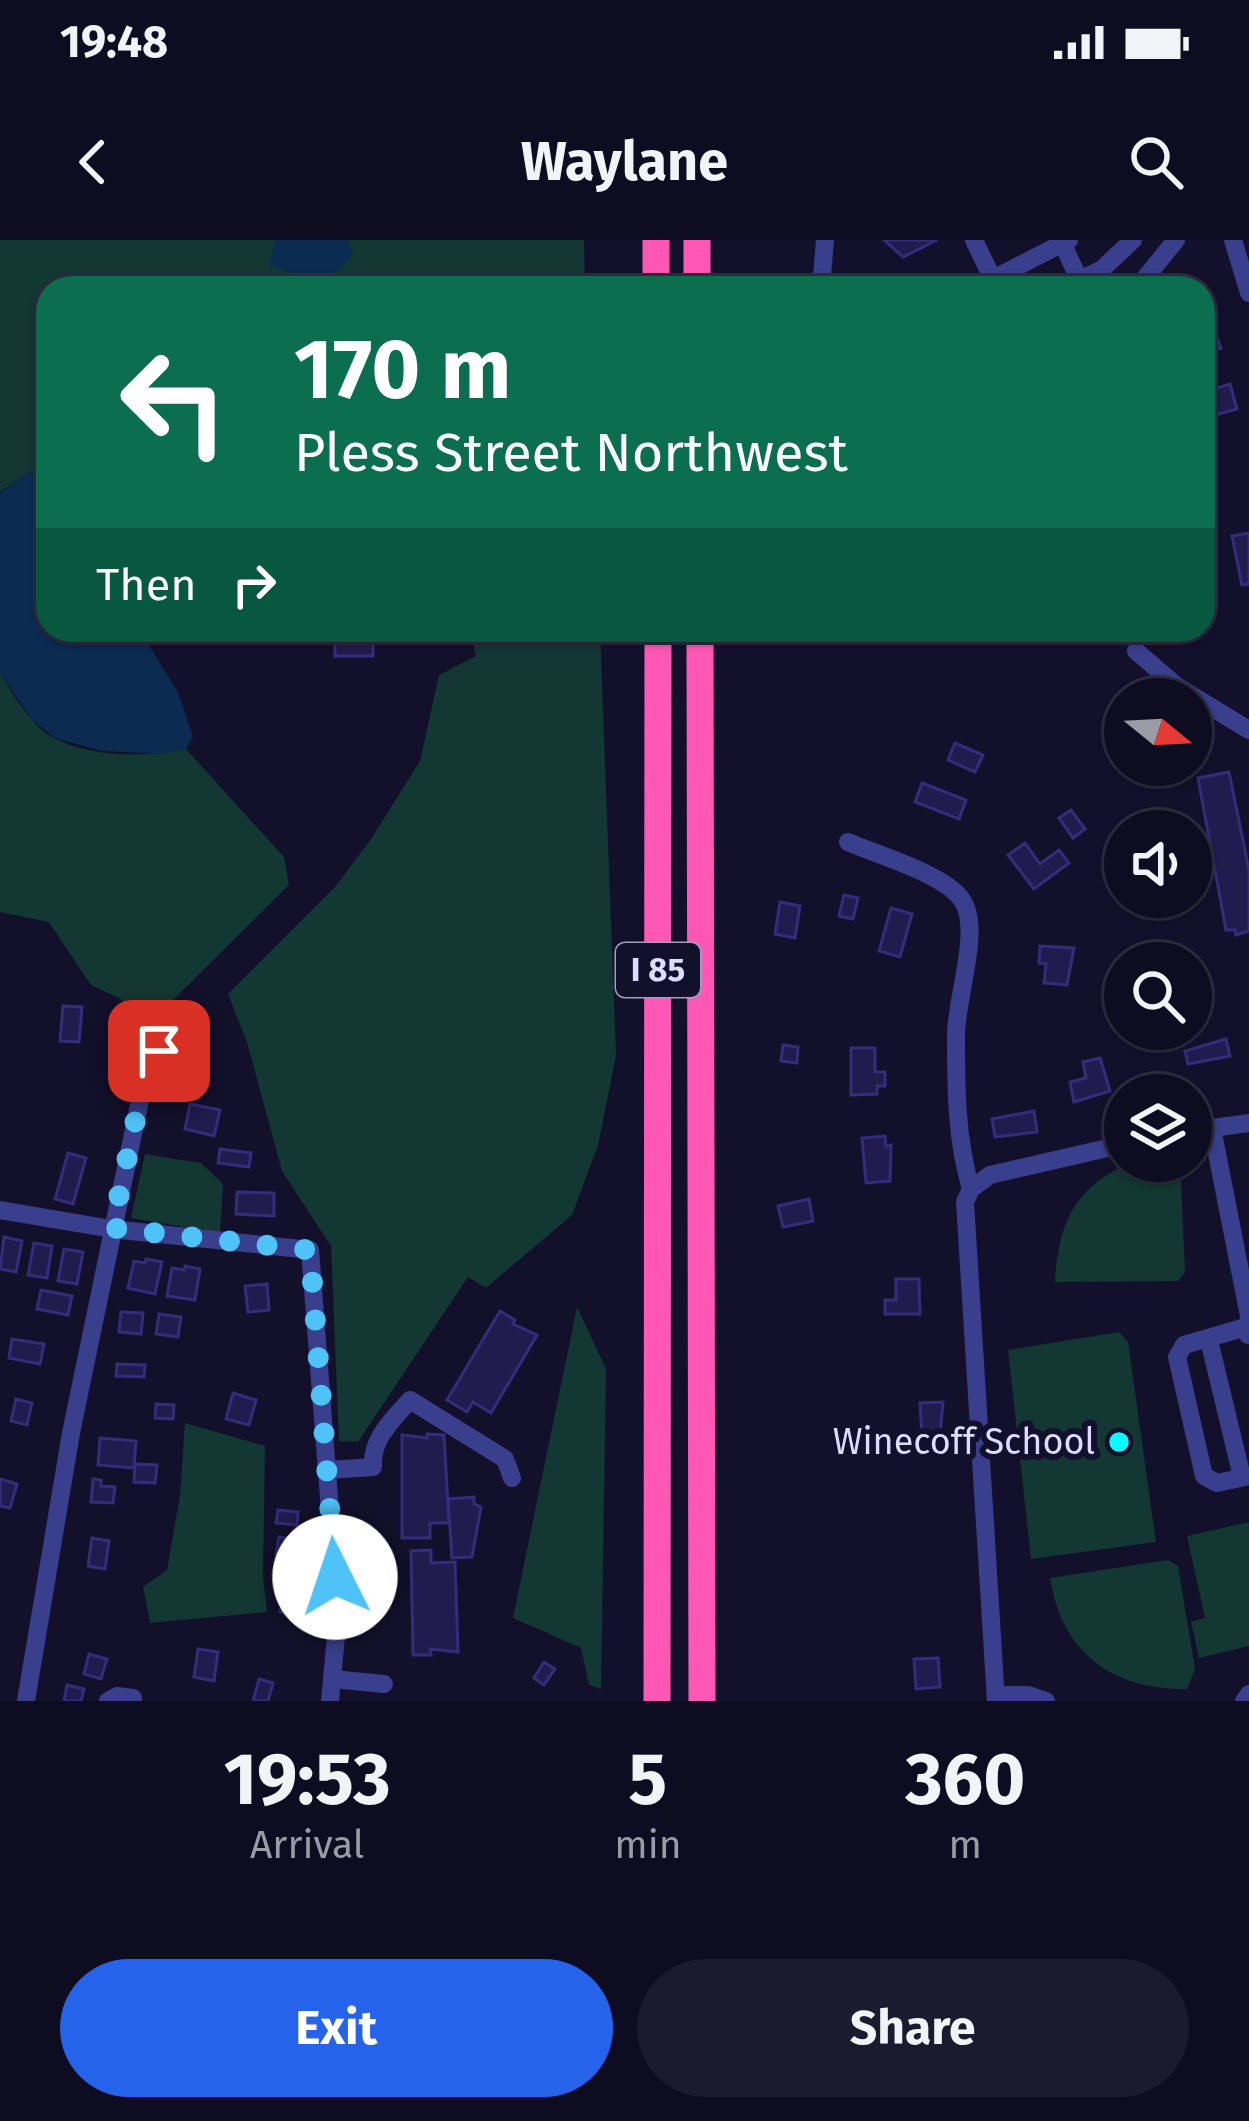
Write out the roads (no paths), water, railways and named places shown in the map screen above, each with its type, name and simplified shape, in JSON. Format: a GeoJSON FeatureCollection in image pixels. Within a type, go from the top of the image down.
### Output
{"type":"FeatureCollection","features":[{"type":"Feature","properties":{"kind":"highway"},"geometry":{"type":"LineString","coordinates":[[656,240],[656,276]]}},
{"type":"Feature","properties":{"kind":"highway"},"geometry":{"type":"LineString","coordinates":[[697,240],[697,276]]}},
{"type":"Feature","properties":{"kind":"highway","name":"I 85"},"geometry":{"type":"LineString","coordinates":[[653,1701],[658,642]]}},
{"type":"Feature","properties":{"kind":"highway","name":"I 85"},"geometry":{"type":"LineString","coordinates":[[700,642],[702,1701]]}},
{"type":"Feature","properties":{"kind":"street"},"geometry":{"type":"LineString","coordinates":[[822,276],[825,240]]}},
{"type":"Feature","properties":{"kind":"street"},"geometry":{"type":"LineString","coordinates":[[1089,276],[1114,261],[1133,240]]}},
{"type":"Feature","properties":{"kind":"street"},"geometry":{"type":"LineString","coordinates":[[1147,276],[1177,240]]}},
{"type":"Feature","properties":{"kind":"street"},"geometry":{"type":"LineString","coordinates":[[1233,240],[1249,293]]}},
{"type":"Feature","properties":{"kind":"street"},"geometry":{"type":"LineString","coordinates":[[1008,276],[1064,241],[1072,276]]}},
{"type":"Feature","properties":{"kind":"street"},"geometry":{"type":"LineString","coordinates":[[982,243],[992,276]]}},
{"type":"Feature","properties":{"kind":"street"},"geometry":{"type":"LineString","coordinates":[[1136,651],[1178,687],[1249,730]]}},
{"type":"Feature","properties":{"kind":"street"},"geometry":{"type":"LineString","coordinates":[[848,842],[936,880],[966,905],[971,937],[957,1000],[956,1034],[960,1152],[971,1189]]}},
{"type":"Feature","properties":{"kind":"street"},"geometry":{"type":"LineString","coordinates":[[26,1701],[70,1433],[145,1076],[159,1051]]}},
{"type":"Feature","properties":{"kind":"street"},"geometry":{"type":"LineString","coordinates":[[1209,1340],[1245,1477],[1217,1483],[1204,1476],[1177,1357],[1184,1346],[1209,1340],[1248,1333],[1249,1316],[1212,1128],[1249,1123]]}},
{"type":"Feature","properties":{"kind":"street"},"geometry":{"type":"LineString","coordinates":[[1046,1701],[1028,1696],[992,1699],[983,1614],[987,1593],[965,1202],[971,1189],[991,1174],[1104,1149]]}},
{"type":"Feature","properties":{"kind":"street"},"geometry":{"type":"LineString","coordinates":[[0,1210],[310,1250],[338,1615],[330,1701]]}},
{"type":"Feature","properties":{"kind":"street"},"geometry":{"type":"LineString","coordinates":[[328,1470],[373,1467],[380,1435],[410,1400],[505,1460],[512,1478]]}},
{"type":"Feature","properties":{"kind":"street"},"geometry":{"type":"LineString","coordinates":[[333,1679],[384,1684]]}},
{"type":"Feature","properties":{"kind":"street"},"geometry":{"type":"LineString","coordinates":[[108,1701],[117,1696],[133,1698]]}},
{"type":"Feature","properties":{"kind":"water"},"geometry":{"type":"Polygon","coordinates":[[[275,240],[348,240],[353,253],[330,276],[300,276],[270,265],[275,240]]]}},
{"type":"Feature","properties":{"kind":"water"},"geometry":{"type":"Polygon","coordinates":[[[31,471],[36,479],[36,642],[147,642],[178,692],[193,737],[186,749],[159,754],[102,751],[55,738],[31,719],[0,672],[0,493],[31,471]]]}},
{"type":"Feature","properties":{"kind":"place","name":"Winecoff School"},"geometry":{"type":"Point","coordinates":[1119,1442]}}]}
